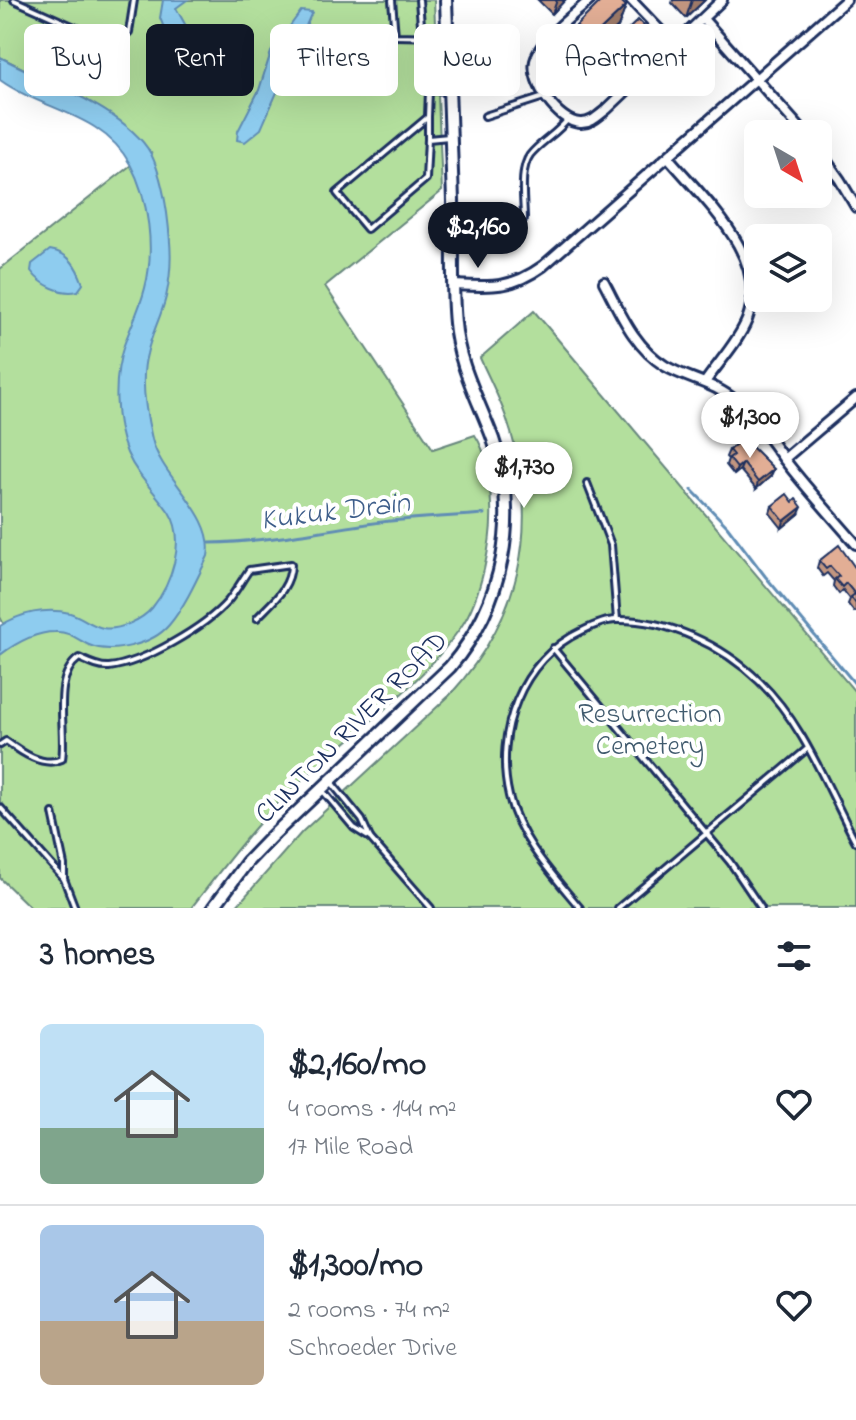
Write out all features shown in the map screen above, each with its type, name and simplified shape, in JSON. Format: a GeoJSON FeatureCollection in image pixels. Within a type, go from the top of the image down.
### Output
{"type":"FeatureCollection","features":[{"type":"Feature","properties":{"kind":"street","name":"CLINTON RIVER ROAD"},"geometry":{"type":"LineString","coordinates":[[446,0],[447,24]]}},
{"type":"Feature","properties":{"kind":"street"},"geometry":{"type":"LineString","coordinates":[[590,0],[539,52],[534,63],[535,76],[546,97],[568,119],[581,123],[595,118],[619,96]]}},
{"type":"Feature","properties":{"kind":"street"},"geometry":{"type":"LineString","coordinates":[[631,0],[654,24]]}},
{"type":"Feature","properties":{"kind":"street"},"geometry":{"type":"LineString","coordinates":[[698,24],[722,0]]}},
{"type":"Feature","properties":{"kind":"street"},"geometry":{"type":"LineString","coordinates":[[454,285],[502,286],[528,277],[846,0]]}},
{"type":"Feature","properties":{"kind":"street"},"geometry":{"type":"LineString","coordinates":[[703,19],[793,120]]}},
{"type":"Feature","properties":{"kind":"street","name":"CLINTON RIVER ROAD"},"geometry":{"type":"LineString","coordinates":[[213,908],[256,853],[427,691],[460,655],[487,610],[500,566],[507,524],[505,487],[494,442],[457,342],[451,96]]}},
{"type":"Feature","properties":{"kind":"street"},"geometry":{"type":"LineString","coordinates":[[668,157],[732,235],[746,257],[752,280],[747,319],[739,336],[706,381]]}},
{"type":"Feature","properties":{"kind":"street"},"geometry":{"type":"LineString","coordinates":[[832,170],[856,207]]}},
{"type":"Feature","properties":{"kind":"street"},"geometry":{"type":"LineString","coordinates":[[604,282],[626,326],[658,361],[706,381],[736,400],[761,426],[784,459],[856,544]]}},
{"type":"Feature","properties":{"kind":"street"},"geometry":{"type":"LineString","coordinates":[[784,459],[856,398]]}},
{"type":"Feature","properties":{"kind":"lane"},"geometry":{"type":"LineString","coordinates":[[14,0],[77,28],[117,41],[129,32],[134,0]]}},
{"type":"Feature","properties":{"kind":"lane"},"geometry":{"type":"LineString","coordinates":[[392,0],[395,36],[414,37]]}},
{"type":"Feature","properties":{"kind":"lane"},"geometry":{"type":"LineString","coordinates":[[419,0],[421,24]]}},
{"type":"Feature","properties":{"kind":"lane"},"geometry":{"type":"LineString","coordinates":[[428,117],[337,193],[367,229],[426,179],[429,96]]}},
{"type":"Feature","properties":{"kind":"lane"},"geometry":{"type":"LineString","coordinates":[[485,116],[546,97]]}},
{"type":"Feature","properties":{"kind":"lane"},"geometry":{"type":"LineString","coordinates":[[524,219],[525,168],[530,155],[558,132],[568,119]]}},
{"type":"Feature","properties":{"kind":"lane"},"geometry":{"type":"LineString","coordinates":[[428,139],[451,136]]}},
{"type":"Feature","properties":{"kind":"lane"},"geometry":{"type":"LineString","coordinates":[[587,483],[611,545],[617,620]]}},
{"type":"Feature","properties":{"kind":"lane"},"geometry":{"type":"LineString","coordinates":[[0,745],[6,741],[43,762],[54,763],[62,759],[63,693],[71,663],[79,658],[108,667],[172,643],[206,621],[229,600],[249,570],[291,564],[283,591],[257,618]]}},
{"type":"Feature","properties":{"kind":"lane"},"geometry":{"type":"LineString","coordinates":[[580,908],[552,875],[518,822],[509,797],[505,771],[509,720],[538,663],[553,648],[582,631],[617,620],[667,627],[691,635],[737,663],[758,681],[777,702],[807,749],[856,842]]}},
{"type":"Feature","properties":{"kind":"lane"},"geometry":{"type":"LineString","coordinates":[[553,648],[707,833],[761,908]]}},
{"type":"Feature","properties":{"kind":"lane"},"geometry":{"type":"LineString","coordinates":[[618,908],[807,749]]}},
{"type":"Feature","properties":{"kind":"lane"},"geometry":{"type":"LineString","coordinates":[[331,782],[362,820],[370,838]]}},
{"type":"Feature","properties":{"kind":"lane"},"geometry":{"type":"LineString","coordinates":[[322,790],[354,828],[370,838],[431,908]]}},
{"type":"Feature","properties":{"kind":"lane"},"geometry":{"type":"LineString","coordinates":[[0,807],[64,879]]}},
{"type":"Feature","properties":{"kind":"lane"},"geometry":{"type":"LineString","coordinates":[[53,813],[64,879],[75,908]]}},
{"type":"Feature","properties":{"kind":"green space"},"geometry":{"type":"Polygon","coordinates":[[[0,0],[434,0],[435,24],[414,24],[414,96],[438,96],[442,191],[325,286],[433,449],[475,435],[479,442],[486,459],[491,496],[488,551],[480,585],[468,615],[440,654],[392,703],[313,770],[264,818],[191,908],[31,908],[0,878],[0,655],[14,644],[0,617],[0,269],[131,165],[151,153],[79,96],[130,96],[130,24],[24,24],[24,69],[0,57],[0,0]]]}},
{"type":"Feature","properties":{"kind":"green space","name":"Resurrection Cemetery"},"geometry":{"type":"Polygon","coordinates":[[[534,311],[856,693],[856,908],[235,908],[302,832],[449,696],[494,633],[519,567],[524,532],[523,496],[518,458],[507,420],[480,358],[534,311]]]}},
{"type":"Feature","properties":{"kind":"water"},"geometry":{"type":"Polygon","coordinates":[[[163,0],[187,0],[176,8],[185,24],[162,24],[160,18],[163,0]]]}},
{"type":"Feature","properties":{"kind":"water"},"geometry":{"type":"Polygon","coordinates":[[[301,11],[312,12],[307,24],[291,24],[301,11]]]}},
{"type":"Feature","properties":{"kind":"water"},"geometry":{"type":"Polygon","coordinates":[[[270,55],[270,96],[275,96],[261,129],[245,142],[237,140],[238,131],[259,90],[270,55]]]}},
{"type":"Feature","properties":{"kind":"water"},"geometry":{"type":"Polygon","coordinates":[[[0,57],[24,69],[24,94],[17,90],[0,80],[0,57]]]}},
{"type":"Feature","properties":{"kind":"water"},"geometry":{"type":"Polygon","coordinates":[[[29,96],[83,98],[104,110],[139,138],[157,168],[167,213],[171,255],[166,297],[145,364],[146,408],[157,454],[204,526],[208,556],[169,625],[153,638],[132,646],[109,649],[89,645],[65,633],[48,632],[26,639],[0,655],[0,626],[25,615],[61,611],[109,628],[129,624],[142,617],[152,608],[165,587],[177,549],[174,523],[131,461],[117,414],[120,358],[143,295],[150,258],[142,193],[130,164],[104,134],[71,114],[29,96]]]}},
{"type":"Feature","properties":{"kind":"water"},"geometry":{"type":"Polygon","coordinates":[[[50,250],[63,254],[75,267],[83,284],[78,291],[65,292],[52,288],[31,271],[32,264],[50,250]]]}},
{"type":"Feature","properties":{"kind":"building"},"geometry":{"type":"Polygon","coordinates":[[[602,0],[620,0],[626,6],[607,24],[578,24],[602,0]]]}},
{"type":"Feature","properties":{"kind":"building"},"geometry":{"type":"Polygon","coordinates":[[[743,438],[774,469],[758,482],[743,463],[737,468],[729,458],[733,455],[729,450],[743,438]]]}},
{"type":"Feature","properties":{"kind":"building"},"geometry":{"type":"Polygon","coordinates":[[[787,494],[802,507],[784,521],[772,506],[787,494]]]}},
{"type":"Feature","properties":{"kind":"building"},"geometry":{"type":"Polygon","coordinates":[[[839,545],[856,569],[856,604],[851,597],[855,594],[846,583],[842,587],[835,579],[839,576],[830,566],[826,569],[819,561],[839,545]]]}},
{"type":"Feature","properties":{"kind":"waterway","name":"Kukuk Drain"},"geometry":{"type":"LineString","coordinates":[[692,490],[727,526],[856,685]]}},
{"type":"Feature","properties":{"kind":"waterway","name":"Kukuk Drain"},"geometry":{"type":"LineString","coordinates":[[210,543],[272,538],[388,521],[484,514]]}}]}
